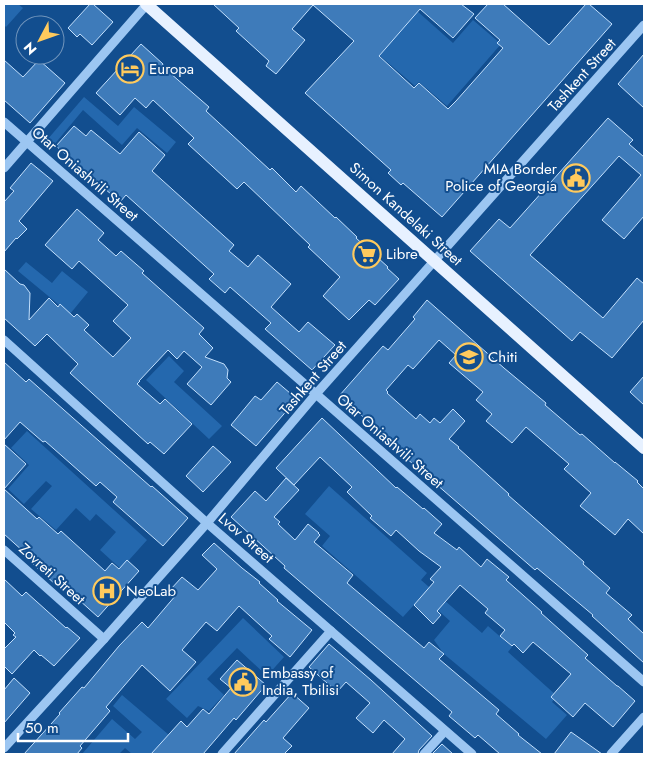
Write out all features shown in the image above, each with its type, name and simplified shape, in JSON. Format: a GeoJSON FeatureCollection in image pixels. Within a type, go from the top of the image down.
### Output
{"type":"FeatureCollection","features":[{"type":"Feature","properties":{"kind":"main road","name":"Simon Kandelaki Street"},"geometry":{"type":"LineString","coordinates":[[146,4],[644,448]]}},
{"type":"Feature","properties":{"kind":"street"},"geometry":{"type":"LineString","coordinates":[[4,168],[146,4]]}},
{"type":"Feature","properties":{"kind":"street","name":"Tashkent Street"},"geometry":{"type":"LineString","coordinates":[[4,748],[207,523],[316,394],[644,26]]}},
{"type":"Feature","properties":{"kind":"street","name":"Otar Oniashvili Street"},"geometry":{"type":"LineString","coordinates":[[4,122],[644,682]]}},
{"type":"Feature","properties":{"kind":"street","name":"Lvov Street"},"geometry":{"type":"LineString","coordinates":[[4,340],[207,523],[472,754]]}},
{"type":"Feature","properties":{"kind":"street","name":"Zovreti Street"},"geometry":{"type":"LineString","coordinates":[[4,550],[104,639]]}},
{"type":"Feature","properties":{"kind":"street"},"geometry":{"type":"LineString","coordinates":[[222,754],[331,631]]}},
{"type":"Feature","properties":{"kind":"street"},"geometry":{"type":"LineString","coordinates":[[611,754],[644,717]]}},
{"type":"Feature","properties":{"kind":"street"},"geometry":{"type":"LineString","coordinates":[[424,754],[445,731]]}},
{"type":"Feature","properties":{"kind":"shaded area"},"geometry":{"type":"Polygon","coordinates":[[[4,4],[18,4],[23,8],[6,27],[4,25],[4,4]]]}},
{"type":"Feature","properties":{"kind":"shaded area"},"geometry":{"type":"Polygon","coordinates":[[[417,11],[453,43],[473,20],[501,44],[447,106],[419,82],[415,86],[379,55],[417,11]]]}},
{"type":"Feature","properties":{"kind":"shaded area"},"geometry":{"type":"Polygon","coordinates":[[[84,97],[118,126],[134,107],[176,142],[167,153],[137,128],[122,145],[83,110],[53,146],[47,140],[84,97]]]}},
{"type":"Feature","properties":{"kind":"shaded area"},"geometry":{"type":"Polygon","coordinates":[[[26,262],[52,283],[62,271],[88,292],[70,314],[18,271],[26,262]]]}},
{"type":"Feature","properties":{"kind":"shaded area"},"geometry":{"type":"Polygon","coordinates":[[[169,356],[184,371],[174,382],[222,426],[209,439],[146,380],[169,356]]]}},
{"type":"Feature","properties":{"kind":"shaded area"},"geometry":{"type":"Polygon","coordinates":[[[27,431],[147,540],[121,569],[100,550],[116,532],[96,514],[90,521],[76,508],[56,530],[31,509],[52,486],[46,481],[24,504],[8,489],[29,465],[11,448],[27,431]]]}},
{"type":"Feature","properties":{"kind":"shaded area"},"geometry":{"type":"Polygon","coordinates":[[[329,486],[427,573],[421,580],[482,633],[488,626],[512,647],[508,652],[557,696],[552,702],[567,715],[546,739],[444,654],[434,640],[450,621],[422,596],[403,617],[322,546],[330,536],[305,514],[329,486]]]}},
{"type":"Feature","properties":{"kind":"shaded area"},"geometry":{"type":"Polygon","coordinates":[[[243,618],[284,657],[267,676],[237,648],[207,679],[224,695],[209,711],[198,706],[187,718],[166,699],[243,618]]]}},
{"type":"Feature","properties":{"kind":"shaded area"},"geometry":{"type":"Polygon","coordinates":[[[122,695],[169,735],[153,754],[132,754],[125,748],[119,754],[82,754],[112,719],[135,739],[142,732],[113,706],[122,695]]]}},
{"type":"Feature","properties":{"kind":"building"},"geometry":{"type":"Polygon","coordinates":[[[90,4],[93,4],[113,22],[92,45],[80,34],[77,37],[68,28],[90,4]]]}},
{"type":"Feature","properties":{"kind":"building"},"geometry":{"type":"Polygon","coordinates":[[[213,4],[461,4],[474,14],[453,38],[420,9],[379,56],[414,88],[419,83],[448,109],[503,48],[497,43],[500,40],[475,18],[488,4],[503,4],[549,45],[586,4],[589,4],[612,24],[442,217],[403,183],[401,185],[388,173],[391,170],[305,93],[354,41],[313,5],[292,29],[305,40],[276,74],[266,66],[269,61],[236,31],[239,28],[213,4]]]}},
{"type":"Feature","properties":{"kind":"building"},"geometry":{"type":"Polygon","coordinates":[[[141,44],[163,64],[162,66],[209,107],[206,111],[270,170],[272,168],[296,192],[301,186],[336,217],[399,279],[375,305],[369,300],[349,320],[323,296],[340,277],[308,247],[310,245],[244,182],[237,189],[188,144],[194,138],[153,100],[146,108],[135,98],[120,115],[96,93],[141,44]]]}},
{"type":"Feature","properties":{"kind":"building"},"geometry":{"type":"Polygon","coordinates":[[[644,54],[644,108],[618,84],[644,54]]]}},
{"type":"Feature","properties":{"kind":"building"},"geometry":{"type":"Polygon","coordinates":[[[4,60],[23,77],[34,65],[45,65],[65,83],[30,123],[4,100],[4,60]]]}},
{"type":"Feature","properties":{"kind":"building"},"geometry":{"type":"Polygon","coordinates":[[[608,118],[633,140],[629,144],[644,157],[644,216],[624,239],[602,220],[641,175],[619,156],[530,255],[603,318],[637,278],[644,284],[644,320],[612,358],[580,332],[572,341],[470,251],[499,219],[510,228],[608,118]]]}},
{"type":"Feature","properties":{"kind":"building"},"geometry":{"type":"Polygon","coordinates":[[[74,126],[86,136],[91,130],[120,154],[139,132],[165,155],[152,171],[234,245],[229,251],[248,267],[258,255],[291,284],[271,307],[299,332],[308,322],[335,345],[312,370],[265,329],[271,323],[230,287],[225,293],[209,279],[214,274],[126,195],[120,202],[56,146],[74,126]]]}},
{"type":"Feature","properties":{"kind":"building"},"geometry":{"type":"Polygon","coordinates":[[[31,163],[53,181],[19,221],[27,229],[4,252],[4,202],[14,191],[10,188],[31,163]]]}},
{"type":"Feature","properties":{"kind":"building"},"geometry":{"type":"Polygon","coordinates":[[[77,209],[104,233],[98,240],[116,256],[121,251],[144,271],[142,273],[204,328],[199,334],[213,348],[205,357],[224,364],[228,370],[227,378],[231,382],[211,405],[187,384],[202,367],[184,351],[177,359],[168,350],[139,381],[137,384],[160,404],[165,399],[192,424],[164,454],[150,442],[148,444],[70,373],[78,364],[47,334],[35,346],[4,318],[4,269],[20,284],[24,285],[30,293],[29,320],[49,298],[58,307],[60,304],[74,317],[77,314],[89,325],[84,330],[113,357],[131,338],[113,321],[128,305],[79,261],[72,269],[45,245],[77,209]]]}},
{"type":"Feature","properties":{"kind":"building"},"geometry":{"type":"Polygon","coordinates":[[[427,300],[546,403],[545,405],[638,481],[644,489],[644,534],[628,519],[615,535],[580,506],[591,493],[564,469],[569,464],[526,427],[512,443],[486,421],[492,414],[476,400],[483,392],[449,363],[456,355],[439,340],[413,369],[408,365],[386,390],[416,419],[420,414],[430,423],[434,418],[440,423],[453,409],[465,421],[449,439],[610,588],[606,593],[632,615],[628,619],[644,634],[644,663],[593,615],[537,568],[535,570],[390,444],[392,442],[339,396],[383,346],[388,350],[415,319],[413,317],[427,300]]]}},
{"type":"Feature","properties":{"kind":"building"},"geometry":{"type":"Polygon","coordinates":[[[4,362],[26,382],[29,379],[188,518],[163,546],[113,502],[117,497],[100,482],[96,486],[45,441],[43,442],[20,422],[4,440],[4,362]]]}},
{"type":"Feature","properties":{"kind":"building"},"geometry":{"type":"Polygon","coordinates":[[[644,376],[644,405],[630,392],[644,376]]]}},
{"type":"Feature","properties":{"kind":"building"},"geometry":{"type":"Polygon","coordinates":[[[277,382],[297,399],[256,446],[231,425],[255,396],[261,400],[277,382]]]}},
{"type":"Feature","properties":{"kind":"building"},"geometry":{"type":"Polygon","coordinates":[[[322,418],[396,488],[424,508],[442,524],[434,533],[457,550],[459,547],[481,567],[487,559],[509,577],[506,580],[588,655],[585,658],[635,701],[613,727],[585,703],[573,717],[551,697],[571,674],[533,642],[523,653],[514,644],[512,646],[500,636],[505,630],[485,613],[488,609],[460,585],[437,611],[441,615],[433,624],[414,605],[434,582],[430,579],[441,567],[419,551],[396,530],[391,536],[370,518],[372,516],[347,492],[352,487],[320,457],[294,485],[276,468],[322,418]]]}},
{"type":"Feature","properties":{"kind":"building"},"geometry":{"type":"Polygon","coordinates":[[[4,444],[26,464],[4,489],[4,444]]]}},
{"type":"Feature","properties":{"kind":"building"},"geometry":{"type":"Polygon","coordinates":[[[213,446],[231,462],[203,492],[186,476],[213,446]]]}},
{"type":"Feature","properties":{"kind":"building"},"geometry":{"type":"Polygon","coordinates":[[[286,478],[299,490],[274,517],[280,522],[278,524],[295,540],[308,524],[319,533],[320,535],[314,542],[353,575],[347,583],[424,648],[429,642],[444,654],[439,659],[499,710],[496,714],[542,754],[500,754],[478,735],[475,738],[449,716],[452,712],[284,568],[285,566],[231,517],[255,491],[266,501],[286,478]]]}},
{"type":"Feature","properties":{"kind":"building"},"geometry":{"type":"Polygon","coordinates":[[[4,489],[37,519],[39,517],[58,534],[61,531],[105,571],[112,563],[119,569],[127,560],[139,571],[98,617],[58,581],[56,585],[32,563],[34,561],[4,534],[4,489]]]}},
{"type":"Feature","properties":{"kind":"building"},"geometry":{"type":"Polygon","coordinates":[[[214,543],[260,582],[277,601],[312,630],[290,657],[269,639],[272,636],[239,606],[217,631],[206,622],[182,650],[196,662],[170,691],[142,665],[106,707],[110,711],[80,746],[82,748],[77,754],[24,754],[142,622],[148,628],[176,595],[170,590],[182,577],[198,590],[217,569],[202,555],[214,543]]]}},
{"type":"Feature","properties":{"kind":"building"},"geometry":{"type":"Polygon","coordinates":[[[4,579],[22,596],[26,592],[80,638],[54,666],[34,650],[12,674],[4,666],[4,649],[16,637],[13,635],[15,633],[4,622],[4,579]]]}},
{"type":"Feature","properties":{"kind":"building"},"geometry":{"type":"Polygon","coordinates":[[[329,644],[432,736],[419,750],[418,754],[392,754],[405,739],[384,720],[373,733],[356,718],[370,703],[346,682],[337,692],[309,667],[329,644]]]}},
{"type":"Feature","properties":{"kind":"building"},"geometry":{"type":"Polygon","coordinates":[[[237,660],[266,685],[236,720],[234,718],[203,754],[151,754],[181,721],[187,727],[203,709],[209,714],[231,688],[220,679],[237,660]]]}},
{"type":"Feature","properties":{"kind":"building"},"geometry":{"type":"Polygon","coordinates":[[[14,678],[30,693],[4,723],[4,690],[14,678]]]}},
{"type":"Feature","properties":{"kind":"building"},"geometry":{"type":"Polygon","coordinates":[[[292,693],[309,708],[283,738],[292,746],[284,754],[234,754],[264,720],[266,722],[292,693]]]}},
{"type":"Feature","properties":{"kind":"building"},"geometry":{"type":"Polygon","coordinates":[[[571,732],[602,754],[554,754],[571,732]]]}},
{"type":"Feature","properties":{"kind":"building"},"geometry":{"type":"Polygon","coordinates":[[[442,744],[453,754],[432,754],[442,744]]]}},
{"type":"Feature","properties":{"kind":"place","name":"Europa"},"geometry":{"type":"Point","coordinates":[130,69]}},
{"type":"Feature","properties":{"kind":"place","name":"MIA Border Police of Georgia"},"geometry":{"type":"Point","coordinates":[576,178]}},
{"type":"Feature","properties":{"kind":"place","name":"Libre"},"geometry":{"type":"Point","coordinates":[367,254]}},
{"type":"Feature","properties":{"kind":"place","name":"Chiti"},"geometry":{"type":"Point","coordinates":[469,357]}},
{"type":"Feature","properties":{"kind":"place","name":"NeoLab"},"geometry":{"type":"Point","coordinates":[107,591]}},
{"type":"Feature","properties":{"kind":"place","name":"Embassy of India, Tbilisi"},"geometry":{"type":"Point","coordinates":[243,682]}}]}
